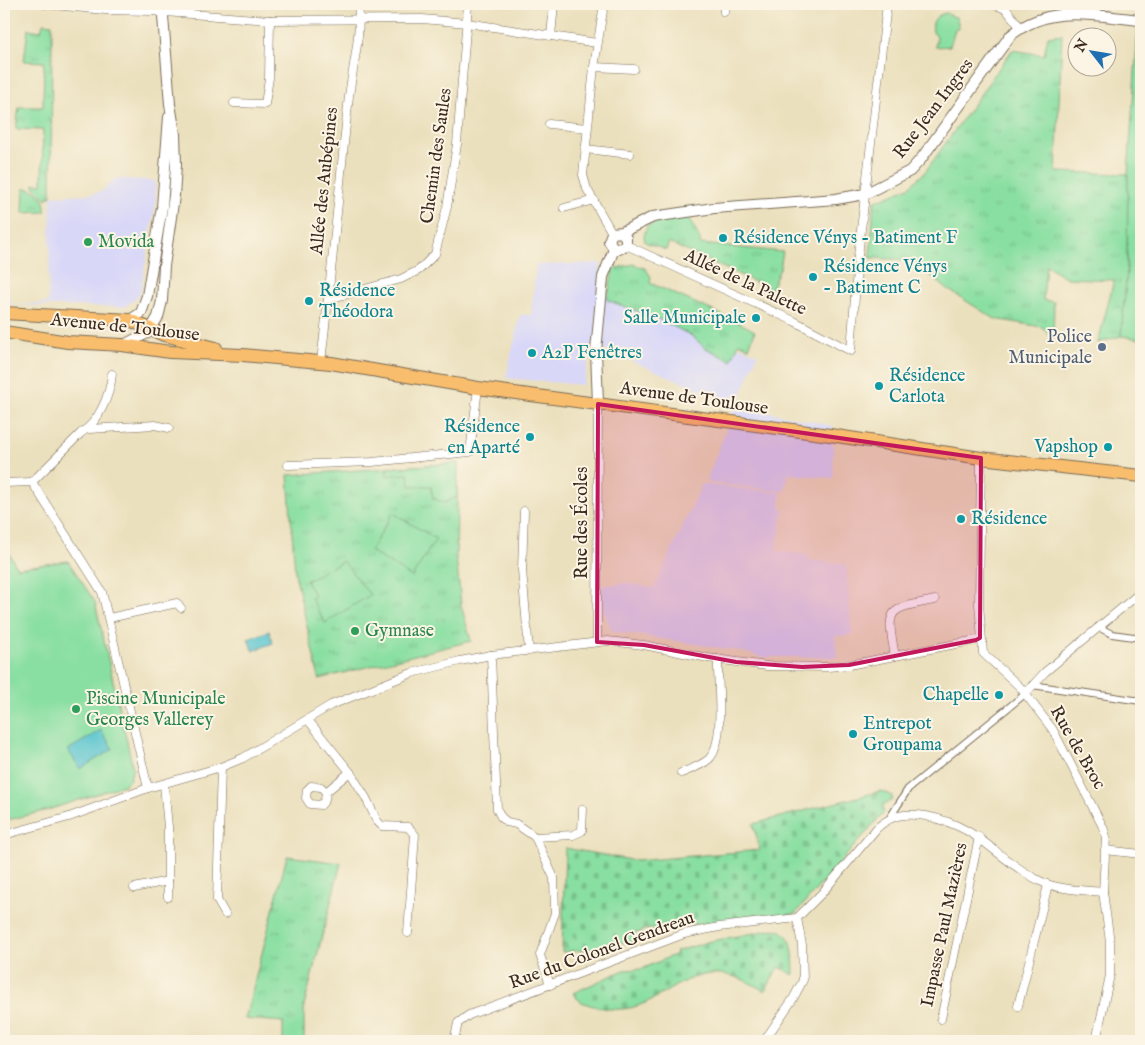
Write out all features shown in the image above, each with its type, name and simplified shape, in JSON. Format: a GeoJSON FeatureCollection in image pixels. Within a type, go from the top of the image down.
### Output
{"type":"FeatureCollection","features":[{"type":"Feature","properties":{"kind":"main road","name":"Avenue de Toulouse"},"geometry":{"type":"LineString","coordinates":[[4,313],[141,324],[188,342],[243,355]]}},
{"type":"Feature","properties":{"kind":"main road","name":"Avenue de Toulouse"},"geometry":{"type":"LineString","coordinates":[[4,332],[68,342],[122,345],[170,352],[243,355],[321,362],[478,388],[981,458],[1141,476]]}},
{"type":"Feature","properties":{"kind":"street"},"geometry":{"type":"LineString","coordinates":[[44,4],[162,8],[270,20],[422,19],[467,23],[597,43]]}},
{"type":"Feature","properties":{"kind":"street","name":"Allée des Aubépines"},"geometry":{"type":"LineString","coordinates":[[321,362],[348,101],[360,20],[358,4]]}},
{"type":"Feature","properties":{"kind":"street","name":"Chemin des Saules"},"geometry":{"type":"LineString","coordinates":[[329,299],[401,279],[419,270],[435,254],[445,217],[457,144],[468,4]]}},
{"type":"Feature","properties":{"kind":"street"},"geometry":{"type":"LineString","coordinates":[[551,36],[554,4]]}},
{"type":"Feature","properties":{"kind":"street"},"geometry":{"type":"LineString","coordinates":[[604,4],[594,67],[583,175],[594,200],[617,233],[626,238],[626,245],[620,249],[614,248],[609,242],[617,233]]}},
{"type":"Feature","properties":{"kind":"street"},"geometry":{"type":"LineString","coordinates":[[865,194],[888,4]]}},
{"type":"Feature","properties":{"kind":"street"},"geometry":{"type":"LineString","coordinates":[[993,4],[1006,9],[1020,28]]}},
{"type":"Feature","properties":{"kind":"street"},"geometry":{"type":"LineString","coordinates":[[122,345],[141,324],[158,317],[162,301],[164,266],[174,196],[175,134],[170,104],[162,8]]}},
{"type":"Feature","properties":{"kind":"street","name":"Rue Jean Ingres"},"geometry":{"type":"LineString","coordinates":[[617,233],[653,217],[714,208],[836,199],[865,194],[910,171],[921,160],[979,77],[1010,36],[1020,28],[1044,16],[1060,13],[1141,20]]}},
{"type":"Feature","properties":{"kind":"street"},"geometry":{"type":"LineString","coordinates":[[234,103],[266,104],[269,78],[270,20]]}},
{"type":"Feature","properties":{"kind":"street"},"geometry":{"type":"LineString","coordinates":[[594,67],[634,69]]}},
{"type":"Feature","properties":{"kind":"street"},"geometry":{"type":"LineString","coordinates":[[150,349],[141,324],[162,207],[170,104]]}},
{"type":"Feature","properties":{"kind":"street"},"geometry":{"type":"LineString","coordinates":[[549,124],[587,128]]}},
{"type":"Feature","properties":{"kind":"street"},"geometry":{"type":"LineString","coordinates":[[585,150],[630,154]]}},
{"type":"Feature","properties":{"kind":"street","name":"Allée de la Palette"},"geometry":{"type":"LineString","coordinates":[[626,245],[794,321],[851,352],[858,256],[865,194]]}},
{"type":"Feature","properties":{"kind":"street"},"geometry":{"type":"LineString","coordinates":[[564,208],[594,200]]}},
{"type":"Feature","properties":{"kind":"street"},"geometry":{"type":"LineString","coordinates":[[593,403],[598,375],[596,351],[603,277],[614,248]]}},
{"type":"Feature","properties":{"kind":"street"},"geometry":{"type":"LineString","coordinates":[[4,483],[32,482],[64,450],[89,429],[110,390],[112,374]]}},
{"type":"Feature","properties":{"kind":"street"},"geometry":{"type":"LineString","coordinates":[[288,466],[355,463],[470,452],[478,388]]}},
{"type":"Feature","properties":{"kind":"street","name":"Rue des Écoles"},"geometry":{"type":"LineString","coordinates":[[593,403],[597,642]]}},
{"type":"Feature","properties":{"kind":"street"},"geometry":{"type":"LineString","coordinates":[[89,429],[155,424],[169,428]]}},
{"type":"Feature","properties":{"kind":"street","name":"Rue de Broc"},"geometry":{"type":"LineString","coordinates":[[981,458],[978,563],[980,638],[983,654],[1020,686],[1063,746],[1103,827],[1106,837],[1103,892],[1110,942],[1110,975],[1096,1041]]}},
{"type":"Feature","properties":{"kind":"street"},"geometry":{"type":"LineString","coordinates":[[32,482],[102,592],[148,788]]}},
{"type":"Feature","properties":{"kind":"street"},"geometry":{"type":"LineString","coordinates":[[524,511],[522,570],[529,651]]}},
{"type":"Feature","properties":{"kind":"street"},"geometry":{"type":"LineString","coordinates":[[764,1041],[793,999],[803,980],[802,945],[797,918],[822,893],[877,828],[891,816],[908,790],[1025,694],[1032,685],[1141,592]]}},
{"type":"Feature","properties":{"kind":"street"},"geometry":{"type":"LineString","coordinates":[[895,656],[889,624],[892,615],[902,606],[935,600]]}},
{"type":"Feature","properties":{"kind":"street"},"geometry":{"type":"LineString","coordinates":[[109,618],[177,603],[181,608]]}},
{"type":"Feature","properties":{"kind":"street"},"geometry":{"type":"LineString","coordinates":[[1098,627],[1112,634],[1141,638]]}},
{"type":"Feature","properties":{"kind":"street"},"geometry":{"type":"LineString","coordinates":[[4,835],[69,817],[148,788],[221,768],[244,758],[331,705],[412,673],[491,655],[597,642],[644,645],[767,666],[802,667],[849,665],[980,638]]}},
{"type":"Feature","properties":{"kind":"street"},"geometry":{"type":"LineString","coordinates":[[491,655],[497,809],[501,817],[507,822],[516,824],[535,837],[554,878],[554,913],[540,955],[550,985]]}},
{"type":"Feature","properties":{"kind":"street"},"geometry":{"type":"LineString","coordinates":[[681,773],[700,765],[715,751],[719,722],[718,659]]}},
{"type":"Feature","properties":{"kind":"street"},"geometry":{"type":"LineString","coordinates":[[1032,685],[1141,701]]}},
{"type":"Feature","properties":{"kind":"street"},"geometry":{"type":"LineString","coordinates":[[308,720],[350,772],[377,821],[382,826],[408,827],[415,835],[408,933]]}},
{"type":"Feature","properties":{"kind":"street"},"geometry":{"type":"LineString","coordinates":[[221,768],[216,900],[225,914]]}},
{"type":"Feature","properties":{"kind":"street"},"geometry":{"type":"LineString","coordinates":[[326,792],[350,772]]}},
{"type":"Feature","properties":{"kind":"street"},"geometry":{"type":"LineString","coordinates":[[164,785],[168,827],[168,897]]}},
{"type":"Feature","properties":{"kind":"street"},"geometry":{"type":"LineString","coordinates":[[535,837],[573,835],[582,832],[583,809]]}},
{"type":"Feature","properties":{"kind":"street"},"geometry":{"type":"LineString","coordinates":[[891,816],[912,814],[944,820],[961,826],[979,837],[1017,867],[1048,885],[1103,892]]}},
{"type":"Feature","properties":{"kind":"street","name":"Impasse Paul Mazières"},"geometry":{"type":"LineString","coordinates":[[941,1020],[979,837]]}},
{"type":"Feature","properties":{"kind":"street"},"geometry":{"type":"LineString","coordinates":[[1105,850],[1141,854]]}},
{"type":"Feature","properties":{"kind":"street"},"geometry":{"type":"LineString","coordinates":[[134,888],[168,881]]}},
{"type":"Feature","properties":{"kind":"street"},"geometry":{"type":"LineString","coordinates":[[1018,1006],[1048,885]]}},
{"type":"Feature","properties":{"kind":"street","name":"Rue du Colonel Gendreau"},"geometry":{"type":"LineString","coordinates":[[454,1041],[458,1024],[469,1015],[684,934],[719,927],[797,918]]}},
{"type":"Feature","properties":{"kind":"highlighted area"},"geometry":{"type":"Polygon","coordinates":[[[598,404],[981,458],[980,638],[976,640],[849,665],[802,667],[736,662],[644,645],[597,642],[598,404]]]}},
{"type":"Feature","properties":{"kind":"shaded area"},"geometry":{"type":"Polygon","coordinates":[[[115,178],[155,181],[156,202],[140,295],[125,307],[4,305],[4,283],[12,305],[48,303],[51,196],[91,194],[103,191],[115,178]]]}},
{"type":"Feature","properties":{"kind":"shaded area"},"geometry":{"type":"Polygon","coordinates":[[[601,263],[600,292],[758,354],[737,405],[833,426],[833,478],[788,474],[784,492],[706,482],[736,404],[592,345],[583,385],[506,378],[520,315],[531,315],[536,265],[601,263]]]}},
{"type":"Feature","properties":{"kind":"shaded area"},"geometry":{"type":"Polygon","coordinates":[[[702,484],[781,493],[780,507],[784,509],[776,551],[808,555],[808,560],[846,564],[852,635],[835,636],[837,657],[761,657],[740,651],[612,631],[602,606],[602,586],[626,583],[654,588],[702,484]]]}},
{"type":"Feature","properties":{"kind":"green space"},"geometry":{"type":"Polygon","coordinates":[[[946,13],[957,18],[959,29],[955,29],[950,46],[935,47],[937,37],[933,32],[933,22],[939,15],[946,13]]]}},
{"type":"Feature","properties":{"kind":"green space"},"geometry":{"type":"Polygon","coordinates":[[[43,23],[52,24],[51,196],[46,199],[34,187],[34,184],[42,184],[43,130],[16,129],[19,107],[43,107],[44,62],[24,61],[28,29],[41,31],[43,23]]]}},
{"type":"Feature","properties":{"kind":"green space"},"geometry":{"type":"Polygon","coordinates":[[[1138,28],[1141,28],[1141,339],[1121,336],[1127,272],[1128,174],[1138,28]]]}},
{"type":"Feature","properties":{"kind":"green space"},"geometry":{"type":"Polygon","coordinates":[[[1062,34],[1056,172],[1128,174],[1127,272],[1121,336],[1098,343],[1114,280],[1067,278],[1046,265],[1043,300],[1054,302],[1053,338],[1042,327],[995,319],[947,289],[911,260],[870,258],[874,202],[909,187],[925,172],[1012,50],[1044,55],[1048,36],[1062,34]]]}},
{"type":"Feature","properties":{"kind":"green space"},"geometry":{"type":"Polygon","coordinates":[[[24,188],[33,190],[40,195],[44,202],[45,212],[23,213],[24,188]]]}},
{"type":"Feature","properties":{"kind":"green space"},"geometry":{"type":"Polygon","coordinates":[[[687,215],[700,239],[700,244],[783,252],[780,268],[771,289],[669,243],[666,250],[645,242],[644,235],[647,226],[665,218],[687,215]]]}},
{"type":"Feature","properties":{"kind":"green space"},"geometry":{"type":"Polygon","coordinates":[[[634,264],[646,269],[651,277],[650,283],[755,331],[749,348],[739,343],[731,361],[704,347],[692,336],[663,321],[607,300],[613,269],[634,264]]]}},
{"type":"Feature","properties":{"kind":"green space"},"geometry":{"type":"Polygon","coordinates":[[[458,463],[456,556],[461,605],[471,641],[319,679],[295,573],[288,475],[458,463]]]}},
{"type":"Feature","properties":{"kind":"green space"},"geometry":{"type":"Polygon","coordinates":[[[458,463],[457,497],[444,503],[433,498],[431,486],[410,486],[408,474],[387,476],[387,468],[458,463]]]}},
{"type":"Feature","properties":{"kind":"green space"},"geometry":{"type":"Polygon","coordinates":[[[393,513],[436,539],[412,577],[370,551],[393,513]]]}},
{"type":"Feature","properties":{"kind":"green space"},"geometry":{"type":"Polygon","coordinates":[[[4,544],[17,568],[68,561],[95,602],[133,768],[130,779],[124,785],[48,810],[4,821],[4,544]]]}},
{"type":"Feature","properties":{"kind":"green space"},"geometry":{"type":"Polygon","coordinates":[[[343,561],[370,595],[325,623],[311,598],[315,596],[306,581],[343,561]]]}},
{"type":"Feature","properties":{"kind":"green space"},"geometry":{"type":"Polygon","coordinates":[[[881,791],[892,796],[892,800],[882,807],[884,812],[795,914],[642,930],[642,932],[634,933],[635,944],[617,942],[616,947],[562,952],[565,848],[636,861],[760,850],[753,824],[881,791]]]}},
{"type":"Feature","properties":{"kind":"green space"},"geometry":{"type":"Polygon","coordinates":[[[287,856],[341,863],[304,1006],[304,1041],[283,1041],[283,1022],[245,1019],[287,856]]]}},
{"type":"Feature","properties":{"kind":"green space"},"geometry":{"type":"Polygon","coordinates":[[[774,929],[781,931],[790,941],[794,975],[779,967],[765,991],[739,978],[725,974],[710,974],[695,977],[681,983],[645,1003],[631,1008],[616,1009],[586,1004],[580,1001],[573,993],[624,970],[642,969],[676,954],[675,952],[707,942],[774,929]]]}},
{"type":"Feature","properties":{"kind":"water"},"geometry":{"type":"Polygon","coordinates":[[[269,631],[273,643],[253,651],[248,639],[269,631]]]}},
{"type":"Feature","properties":{"kind":"water"},"geometry":{"type":"Polygon","coordinates":[[[101,730],[113,749],[80,769],[68,750],[101,730]]]}},
{"type":"Feature","properties":{"kind":"place","name":"Résidence Vénys - Batiment F"},"geometry":{"type":"Point","coordinates":[723,238]}},
{"type":"Feature","properties":{"kind":"place","name":"Movida"},"geometry":{"type":"Point","coordinates":[88,242]}},
{"type":"Feature","properties":{"kind":"place","name":"Résidence Vénys - Batiment C"},"geometry":{"type":"Point","coordinates":[813,277]}},
{"type":"Feature","properties":{"kind":"place","name":"Résidence Théodora"},"geometry":{"type":"Point","coordinates":[309,301]}},
{"type":"Feature","properties":{"kind":"place","name":"Salle Municipale"},"geometry":{"type":"Point","coordinates":[756,318]}},
{"type":"Feature","properties":{"kind":"place","name":"Police Municipale"},"geometry":{"type":"Point","coordinates":[1102,347]}},
{"type":"Feature","properties":{"kind":"place","name":"A2P Fenêtres"},"geometry":{"type":"Point","coordinates":[532,353]}},
{"type":"Feature","properties":{"kind":"place","name":"Résidence Carlota"},"geometry":{"type":"Point","coordinates":[879,386]}},
{"type":"Feature","properties":{"kind":"place","name":"Résidence en Aparté"},"geometry":{"type":"Point","coordinates":[530,437]}},
{"type":"Feature","properties":{"kind":"place","name":"Vapshop"},"geometry":{"type":"Point","coordinates":[1108,447]}},
{"type":"Feature","properties":{"kind":"place","name":"Résidence"},"geometry":{"type":"Point","coordinates":[961,519]}},
{"type":"Feature","properties":{"kind":"place","name":"Gymnase"},"geometry":{"type":"Point","coordinates":[355,631]}},
{"type":"Feature","properties":{"kind":"place","name":"Chapelle"},"geometry":{"type":"Point","coordinates":[999,695]}},
{"type":"Feature","properties":{"kind":"place","name":"Piscine Municipale Georges Vallerey"},"geometry":{"type":"Point","coordinates":[76,709]}},
{"type":"Feature","properties":{"kind":"place","name":"Entrepot Groupama"},"geometry":{"type":"Point","coordinates":[853,734]}}]}
